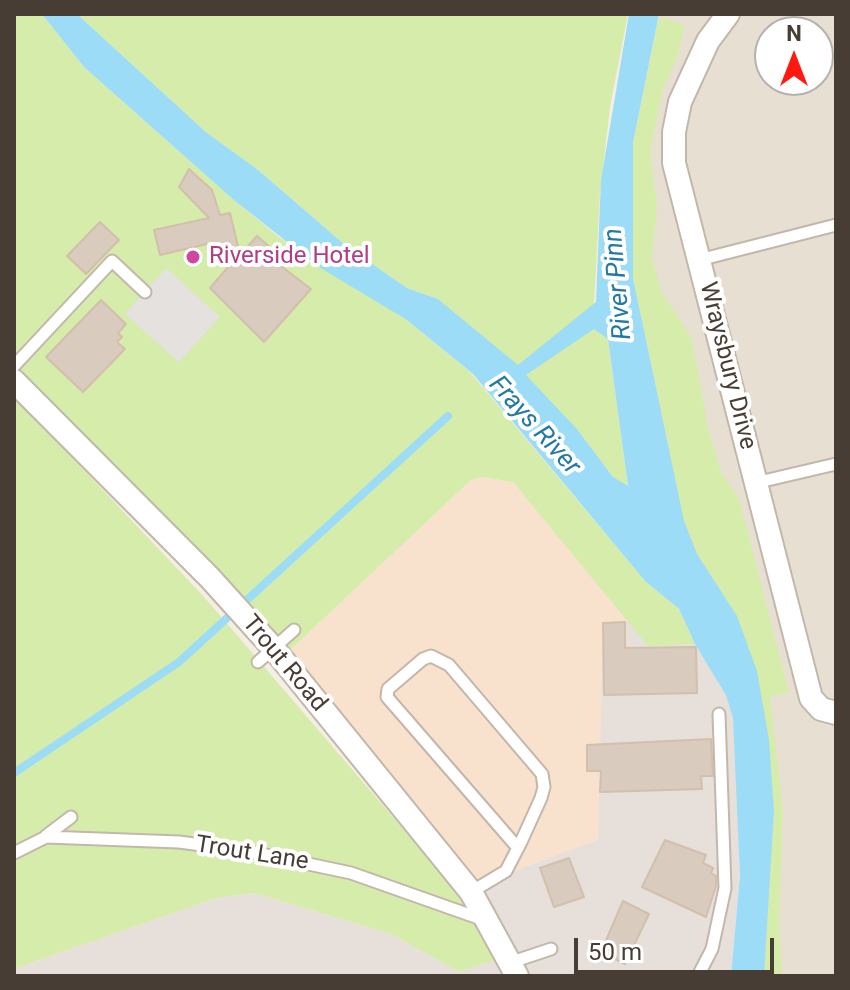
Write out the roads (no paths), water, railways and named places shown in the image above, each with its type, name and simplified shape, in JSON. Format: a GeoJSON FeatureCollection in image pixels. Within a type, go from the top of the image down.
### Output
{"type":"FeatureCollection","features":[{"type":"Feature","properties":{"kind":"street","name":"Wraysbury Drive"},"geometry":{"type":"LineString","coordinates":[[728,14],[708,41],[680,102],[674,132],[674,163],[742,437],[759,482],[811,698],[821,709],[836,713]]}},
{"type":"Feature","properties":{"kind":"street","name":"Trout Road"},"geometry":{"type":"LineString","coordinates":[[14,381],[210,578],[265,649],[471,892],[514,969]]}},
{"type":"Feature","properties":{"kind":"lane"},"geometry":{"type":"LineString","coordinates":[[699,260],[836,225]]}},
{"type":"Feature","properties":{"kind":"lane"},"geometry":{"type":"LineString","coordinates":[[14,366],[112,261],[145,292]]}},
{"type":"Feature","properties":{"kind":"lane"},"geometry":{"type":"LineString","coordinates":[[759,482],[836,464]]}},
{"type":"Feature","properties":{"kind":"lane"},"geometry":{"type":"LineString","coordinates":[[265,649],[294,630]]}},
{"type":"Feature","properties":{"kind":"lane"},"geometry":{"type":"LineString","coordinates":[[471,892],[506,871],[518,848],[541,798],[544,787],[542,774],[449,665],[431,656],[423,659],[388,689],[387,697],[518,848]]}},
{"type":"Feature","properties":{"kind":"lane"},"geometry":{"type":"LineString","coordinates":[[698,976],[712,949],[725,888],[719,714]]}},
{"type":"Feature","properties":{"kind":"lane"},"geometry":{"type":"LineString","coordinates":[[46,837],[71,817]]}},
{"type":"Feature","properties":{"kind":"lane","name":"Trout Lane"},"geometry":{"type":"LineString","coordinates":[[14,853],[46,837],[179,842],[287,858],[351,873],[484,920]]}},
{"type":"Feature","properties":{"kind":"lane"},"geometry":{"type":"LineString","coordinates":[[514,969],[551,949]]}},
{"type":"Feature","properties":{"kind":"water"},"geometry":{"type":"Polygon","coordinates":[[[42,14],[77,14],[207,133],[257,169],[345,245],[407,288],[438,299],[518,365],[596,302],[601,180],[629,14],[659,14],[633,143],[633,278],[684,521],[697,554],[737,616],[757,671],[769,740],[774,811],[764,976],[731,976],[740,875],[733,718],[726,695],[695,644],[679,609],[645,581],[473,374],[407,320],[319,267],[235,201],[84,67],[42,14]],[[594,329],[526,375],[577,429],[613,477],[628,486],[608,339],[594,329]]]}},
{"type":"Feature","properties":{"kind":"waterway"},"geometry":{"type":"LineString","coordinates":[[14,773],[179,662],[448,416]]}},
{"type":"Feature","properties":{"kind":"place","name":"Riverside Hotel"},"geometry":{"type":"Point","coordinates":[193,257]}},
{"type":"Feature","properties":{"kind":"water label","name":"River Pinn"},"geometry":{"type":"Point","coordinates":[619,284]}},
{"type":"Feature","properties":{"kind":"water label","name":"Frays River"},"geometry":{"type":"Point","coordinates":[534,426]}}]}
